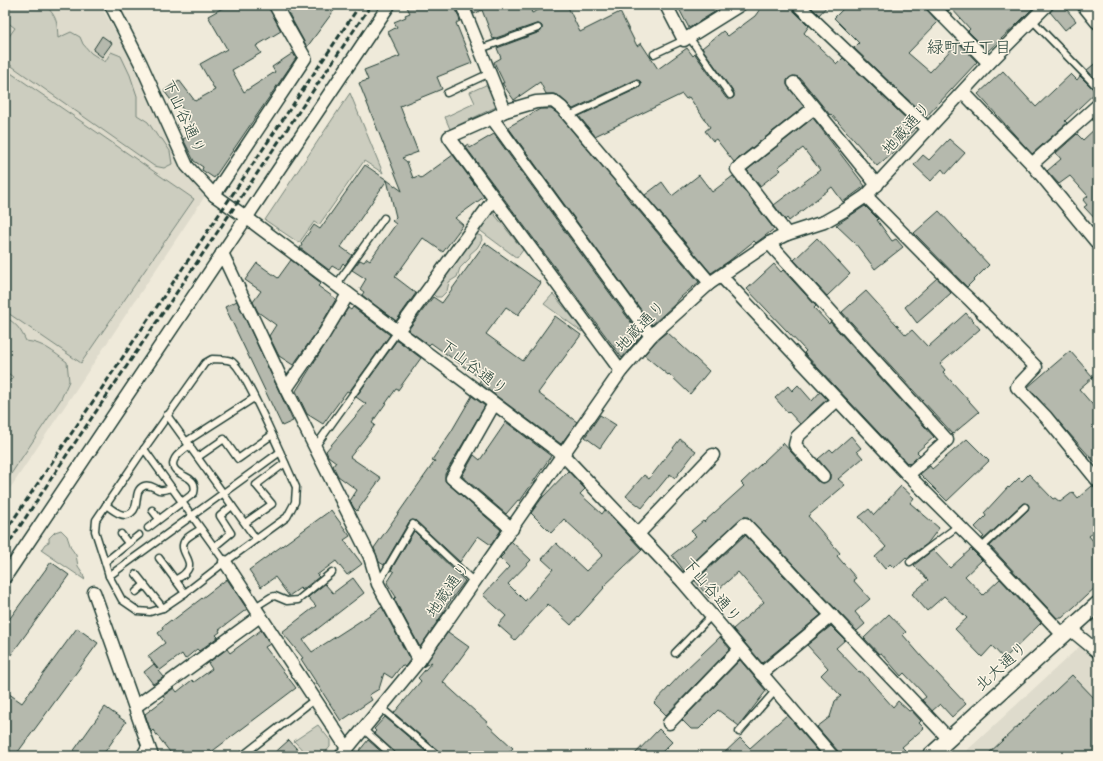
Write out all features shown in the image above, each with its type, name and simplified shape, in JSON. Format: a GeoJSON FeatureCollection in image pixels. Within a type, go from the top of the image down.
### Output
{"type":"FeatureCollection","features":[{"type":"Feature","properties":{"kind":"street","name":"下山谷通り"},"geometry":{"type":"LineString","coordinates":[[111,5],[141,64],[187,166],[214,195],[247,218],[563,455],[683,582],[832,756]]}},
{"type":"Feature","properties":{"kind":"street"},"geometry":{"type":"LineString","coordinates":[[214,195],[305,58],[275,5]]}},
{"type":"Feature","properties":{"kind":"street"},"geometry":{"type":"LineString","coordinates":[[5,577],[389,5]]}},
{"type":"Feature","properties":{"kind":"street"},"geometry":{"type":"LineString","coordinates":[[462,5],[506,110]]}},
{"type":"Feature","properties":{"kind":"street"},"geometry":{"type":"LineString","coordinates":[[666,5],[687,38],[723,10],[740,5]]}},
{"type":"Feature","properties":{"kind":"street"},"geometry":{"type":"LineString","coordinates":[[798,5],[928,129]]}},
{"type":"Feature","properties":{"kind":"street"},"geometry":{"type":"LineString","coordinates":[[932,5],[989,63]]}},
{"type":"Feature","properties":{"kind":"street","name":"地蔵通り"},"geometry":{"type":"LineString","coordinates":[[344,752],[419,661],[621,371],[651,336],[710,284],[769,243],[787,234],[824,222],[866,196],[877,186],[989,63],[1047,5]]}},
{"type":"Feature","properties":{"kind":"street"},"geometry":{"type":"LineString","coordinates":[[1085,5],[1098,21]]}},
{"type":"Feature","properties":{"kind":"street"},"geometry":{"type":"LineString","coordinates":[[794,83],[877,186]]}},
{"type":"Feature","properties":{"kind":"street"},"geometry":{"type":"LineString","coordinates":[[963,92],[1032,164],[1098,244]]}},
{"type":"Feature","properties":{"kind":"street"},"geometry":{"type":"LineString","coordinates":[[621,371],[449,137],[492,118],[506,110],[536,102],[553,101],[569,116],[710,284]]}},
{"type":"Feature","properties":{"kind":"street"},"geometry":{"type":"LineString","coordinates":[[1032,164],[1098,105]]}},
{"type":"Feature","properties":{"kind":"street"},"geometry":{"type":"LineString","coordinates":[[787,234],[737,169],[814,108]]}},
{"type":"Feature","properties":{"kind":"street"},"geometry":{"type":"LineString","coordinates":[[492,118],[651,336]]}},
{"type":"Feature","properties":{"kind":"street"},"geometry":{"type":"LineString","coordinates":[[866,196],[1036,367],[1017,387],[1046,417],[1098,481]]}},
{"type":"Feature","properties":{"kind":"street"},"geometry":{"type":"LineString","coordinates":[[398,331],[494,198]]}},
{"type":"Feature","properties":{"kind":"street"},"geometry":{"type":"LineString","coordinates":[[769,243],[947,440],[908,475]]}},
{"type":"Feature","properties":{"kind":"street"},"geometry":{"type":"LineString","coordinates":[[222,253],[314,449],[370,557],[378,584],[419,661]]}},
{"type":"Feature","properties":{"kind":"street"},"geometry":{"type":"LineString","coordinates":[[721,276],[958,526],[1067,632],[1098,652]]}},
{"type":"Feature","properties":{"kind":"street"},"geometry":{"type":"LineString","coordinates":[[286,389],[324,334],[348,294]]}},
{"type":"Feature","properties":{"kind":"street"},"geometry":{"type":"LineString","coordinates":[[823,476],[794,445],[797,437],[837,400]]}},
{"type":"Feature","properties":{"kind":"street"},"geometry":{"type":"LineString","coordinates":[[494,404],[452,478],[512,529]]}},
{"type":"Feature","properties":{"kind":"street"},"geometry":{"type":"LineString","coordinates":[[638,534],[713,455]]}},
{"type":"Feature","properties":{"kind":"street"},"geometry":{"type":"LineString","coordinates":[[683,582],[745,524],[949,739]]}},
{"type":"Feature","properties":{"kind":"street"},"geometry":{"type":"LineString","coordinates":[[225,562],[314,699],[344,752]]}},
{"type":"Feature","properties":{"kind":"street"},"geometry":{"type":"LineString","coordinates":[[94,592],[152,756]]}},
{"type":"Feature","properties":{"kind":"street","name":"北大通り"},"geometry":{"type":"LineString","coordinates":[[930,756],[1098,604]]}},
{"type":"Feature","properties":{"kind":"street"},"geometry":{"type":"LineString","coordinates":[[135,707],[258,611]]}},
{"type":"Feature","properties":{"kind":"street"},"geometry":{"type":"LineString","coordinates":[[761,674],[832,615]]}},
{"type":"Feature","properties":{"kind":"street"},"geometry":{"type":"LineString","coordinates":[[669,723],[740,649]]}},
{"type":"Feature","properties":{"kind":"lane"},"geometry":{"type":"LineString","coordinates":[[1032,20],[1098,88]]}},
{"type":"Feature","properties":{"kind":"lane"},"geometry":{"type":"LineString","coordinates":[[480,49],[538,28]]}},
{"type":"Feature","properties":{"kind":"lane"},"geometry":{"type":"LineString","coordinates":[[654,54],[687,38],[730,95]]}},
{"type":"Feature","properties":{"kind":"lane"},"geometry":{"type":"LineString","coordinates":[[447,92],[490,73]]}},
{"type":"Feature","properties":{"kind":"lane"},"geometry":{"type":"LineString","coordinates":[[569,116],[637,84]]}},
{"type":"Feature","properties":{"kind":"lane"},"geometry":{"type":"LineString","coordinates":[[336,285],[384,218]]}},
{"type":"Feature","properties":{"kind":"lane"},"geometry":{"type":"LineString","coordinates":[[314,449],[398,331]]}},
{"type":"Feature","properties":{"kind":"lane"},"geometry":{"type":"LineString","coordinates":[[212,359],[231,361],[239,368],[296,487],[295,502],[287,517],[185,593],[163,608],[150,612],[138,611],[122,600],[109,576],[95,531],[96,520],[167,415],[205,364],[212,359]]}},
{"type":"Feature","properties":{"kind":"lane"},"geometry":{"type":"LineString","coordinates":[[148,528],[194,493],[195,486],[192,480],[178,472],[174,466],[178,454],[188,443],[254,398]]}},
{"type":"Feature","properties":{"kind":"lane"},"geometry":{"type":"LineString","coordinates":[[167,415],[256,539]]}},
{"type":"Feature","properties":{"kind":"lane"},"geometry":{"type":"LineString","coordinates":[[198,457],[224,439],[238,459],[272,435]]}},
{"type":"Feature","properties":{"kind":"lane"},"geometry":{"type":"LineString","coordinates":[[144,448],[225,562]]}},
{"type":"Feature","properties":{"kind":"lane"},"geometry":{"type":"LineString","coordinates":[[109,576],[280,452]]}},
{"type":"Feature","properties":{"kind":"lane"},"geometry":{"type":"LineString","coordinates":[[245,523],[272,504],[256,485],[285,463]]}},
{"type":"Feature","properties":{"kind":"lane"},"geometry":{"type":"LineString","coordinates":[[106,505],[119,514],[126,516],[135,508],[137,493],[142,488],[149,486],[164,490],[172,488]]}},
{"type":"Feature","properties":{"kind":"lane"},"geometry":{"type":"LineString","coordinates":[[214,547],[231,533],[220,516],[232,506]]}},
{"type":"Feature","properties":{"kind":"lane"},"geometry":{"type":"LineString","coordinates":[[981,548],[1025,507]]}},
{"type":"Feature","properties":{"kind":"lane"},"geometry":{"type":"LineString","coordinates":[[152,510],[159,519]]}},
{"type":"Feature","properties":{"kind":"lane"},"geometry":{"type":"LineString","coordinates":[[378,584],[413,524],[474,582]]}},
{"type":"Feature","properties":{"kind":"lane"},"geometry":{"type":"LineString","coordinates":[[910,562],[958,526]]}},
{"type":"Feature","properties":{"kind":"lane"},"geometry":{"type":"LineString","coordinates":[[175,580],[186,572],[190,566],[183,549],[184,542],[188,537],[202,529]]}},
{"type":"Feature","properties":{"kind":"lane"},"geometry":{"type":"LineString","coordinates":[[121,534],[128,542]]}},
{"type":"Feature","properties":{"kind":"lane"},"geometry":{"type":"LineString","coordinates":[[104,562],[140,534]]}},
{"type":"Feature","properties":{"kind":"lane"},"geometry":{"type":"LineString","coordinates":[[159,558],[185,593]]}},
{"type":"Feature","properties":{"kind":"lane"},"geometry":{"type":"LineString","coordinates":[[258,611],[270,597],[275,596],[288,601],[298,600],[332,572]]}},
{"type":"Feature","properties":{"kind":"lane"},"geometry":{"type":"LineString","coordinates":[[136,574],[163,608]]}},
{"type":"Feature","properties":{"kind":"lane"},"geometry":{"type":"LineString","coordinates":[[136,592],[144,585]]}},
{"type":"Feature","properties":{"kind":"lane"},"geometry":{"type":"LineString","coordinates":[[675,653],[712,615]]}},
{"type":"Feature","properties":{"kind":"lane"},"geometry":{"type":"LineString","coordinates":[[738,732],[776,690]]}},
{"type":"Feature","properties":{"kind":"lane"},"geometry":{"type":"LineString","coordinates":[[242,756],[314,699]]}},
{"type":"Feature","properties":{"kind":"lane"},"geometry":{"type":"LineString","coordinates":[[380,707],[438,756]]}},
{"type":"Feature","properties":{"kind":"lane"},"geometry":{"type":"LineString","coordinates":[[363,729],[394,756]]}},
{"type":"Feature","properties":{"kind":"lane"},"geometry":{"type":"LineString","coordinates":[[139,756],[148,743]]}},
{"type":"Feature","properties":{"kind":"shaded area"},"geometry":{"type":"Polygon","coordinates":[[[5,5],[100,5],[135,65],[183,172],[205,196],[5,496],[5,5]]]}},
{"type":"Feature","properties":{"kind":"shaded area"},"geometry":{"type":"Polygon","coordinates":[[[12,5],[45,5],[56,20],[58,38],[71,32],[80,37],[83,44],[91,53],[105,62],[111,52],[121,56],[130,75],[137,96],[137,115],[148,122],[158,137],[162,139],[170,151],[172,164],[164,168],[154,166],[6,62],[5,42],[15,28],[7,22],[6,14],[12,5]]]}},
{"type":"Feature","properties":{"kind":"shaded area"},"geometry":{"type":"Polygon","coordinates":[[[5,69],[194,199],[81,363],[5,311],[5,69]]]}},
{"type":"Feature","properties":{"kind":"shaded area"},"geometry":{"type":"Polygon","coordinates":[[[488,84],[498,106],[450,129],[445,117],[475,103],[470,92],[488,84]]]}},
{"type":"Feature","properties":{"kind":"shaded area"},"geometry":{"type":"Polygon","coordinates":[[[350,93],[383,173],[364,161],[319,225],[314,222],[299,243],[265,220],[350,93]]]}},
{"type":"Feature","properties":{"kind":"shaded area"},"geometry":{"type":"Polygon","coordinates":[[[491,210],[523,250],[517,258],[478,229],[491,210]]]}},
{"type":"Feature","properties":{"kind":"shaded area"},"geometry":{"type":"Polygon","coordinates":[[[475,234],[481,236],[482,240],[477,248],[470,254],[470,258],[460,268],[457,277],[449,282],[447,291],[441,297],[436,297],[432,290],[475,234]]]}},
{"type":"Feature","properties":{"kind":"shaded area"},"geometry":{"type":"Polygon","coordinates":[[[553,294],[583,330],[582,332],[544,304],[553,294]]]}},
{"type":"Feature","properties":{"kind":"shaded area"},"geometry":{"type":"Polygon","coordinates":[[[5,317],[18,327],[26,341],[38,344],[53,351],[67,362],[69,381],[61,399],[5,483],[5,385],[13,377],[5,371],[5,317]]]}},
{"type":"Feature","properties":{"kind":"shaded area"},"geometry":{"type":"Polygon","coordinates":[[[61,530],[67,536],[85,580],[41,550],[45,544],[49,542],[49,538],[55,532],[61,530]]]}},
{"type":"Feature","properties":{"kind":"shaded area"},"geometry":{"type":"Polygon","coordinates":[[[1080,646],[1098,661],[1098,756],[961,756],[1080,646]]]}},
{"type":"Feature","properties":{"kind":"shaded area"},"geometry":{"type":"Polygon","coordinates":[[[318,725],[330,740],[330,747],[322,756],[308,756],[294,741],[318,725]]]}},
{"type":"Feature","properties":{"kind":"building"},"geometry":{"type":"Polygon","coordinates":[[[228,5],[268,5],[281,31],[256,46],[261,53],[232,70],[244,92],[275,72],[272,67],[293,53],[296,58],[214,178],[202,170],[203,167],[194,161],[183,139],[195,133],[178,101],[174,104],[164,91],[179,80],[195,101],[215,90],[200,64],[227,49],[208,16],[228,5]]]}},
{"type":"Feature","properties":{"kind":"building"},"geometry":{"type":"Polygon","coordinates":[[[284,5],[338,5],[307,47],[284,5]]]}},
{"type":"Feature","properties":{"kind":"building"},"geometry":{"type":"Polygon","coordinates":[[[406,5],[455,5],[460,21],[456,23],[472,63],[437,77],[442,89],[400,106],[418,152],[402,158],[407,162],[413,178],[418,176],[421,178],[453,155],[484,197],[455,218],[463,225],[443,252],[423,238],[395,277],[416,293],[396,321],[362,295],[364,292],[360,289],[366,279],[352,270],[360,260],[364,262],[367,258],[370,260],[396,224],[392,221],[396,217],[387,180],[402,191],[359,83],[368,80],[364,70],[400,56],[388,32],[397,27],[394,22],[406,17],[405,15],[410,13],[406,5]]]}},
{"type":"Feature","properties":{"kind":"building"},"geometry":{"type":"Polygon","coordinates":[[[470,5],[529,5],[532,13],[549,5],[567,5],[580,32],[620,12],[637,46],[641,43],[658,69],[687,48],[693,56],[695,54],[726,98],[730,99],[734,97],[734,93],[702,48],[723,31],[728,36],[755,16],[763,5],[791,5],[793,10],[809,26],[804,33],[837,64],[843,58],[916,128],[898,148],[877,166],[831,114],[830,115],[800,78],[793,76],[787,80],[787,85],[804,107],[734,162],[716,139],[713,141],[705,131],[710,127],[689,97],[686,99],[682,94],[595,136],[579,116],[639,88],[641,85],[640,81],[635,80],[573,109],[558,95],[546,94],[540,82],[514,100],[502,83],[504,83],[494,62],[501,58],[497,48],[540,32],[542,26],[536,24],[493,39],[482,10],[474,14],[470,5]]]}},
{"type":"Feature","properties":{"kind":"building"},"geometry":{"type":"Polygon","coordinates":[[[677,5],[712,5],[716,11],[689,28],[677,5]]]}},
{"type":"Feature","properties":{"kind":"building"},"geometry":{"type":"Polygon","coordinates":[[[809,5],[828,5],[819,15],[809,5]]]}},
{"type":"Feature","properties":{"kind":"building"},"geometry":{"type":"Polygon","coordinates":[[[847,5],[925,5],[927,10],[938,22],[908,53],[930,72],[958,42],[977,62],[926,117],[854,48],[859,43],[834,18],[847,5]]]}},
{"type":"Feature","properties":{"kind":"building"},"geometry":{"type":"Polygon","coordinates":[[[943,5],[1036,5],[988,51],[968,31],[970,29],[951,8],[948,11],[943,5]]]}},
{"type":"Feature","properties":{"kind":"building"},"geometry":{"type":"Polygon","coordinates":[[[1054,5],[1063,5],[1076,21],[1065,30],[1050,12],[1054,5]]]}},
{"type":"Feature","properties":{"kind":"building"},"geometry":{"type":"Polygon","coordinates":[[[102,36],[112,43],[102,57],[93,50],[102,36]]]}},
{"type":"Feature","properties":{"kind":"building"},"geometry":{"type":"Polygon","coordinates":[[[1098,61],[1098,82],[1087,70],[1098,61]]]}},
{"type":"Feature","properties":{"kind":"building"},"geometry":{"type":"Polygon","coordinates":[[[1003,71],[1036,107],[1071,74],[1077,80],[1080,76],[1096,92],[1065,121],[1067,123],[1032,154],[978,94],[1003,71]]]}},
{"type":"Feature","properties":{"kind":"building"},"geometry":{"type":"Polygon","coordinates":[[[540,109],[551,109],[557,113],[699,282],[652,325],[508,127],[540,109]]]}},
{"type":"Feature","properties":{"kind":"building"},"geometry":{"type":"Polygon","coordinates":[[[813,118],[865,186],[843,202],[832,187],[789,221],[787,218],[785,220],[774,205],[820,170],[803,148],[778,167],[781,170],[760,186],[747,170],[813,118]]]}},
{"type":"Feature","properties":{"kind":"building"},"geometry":{"type":"Polygon","coordinates":[[[1098,126],[1098,222],[1084,207],[1087,205],[1083,200],[1088,196],[1070,176],[1059,184],[1047,171],[1061,159],[1056,153],[1077,134],[1083,140],[1098,126]]]}},
{"type":"Feature","properties":{"kind":"building"},"geometry":{"type":"Polygon","coordinates":[[[494,134],[641,336],[622,358],[465,146],[468,144],[470,148],[494,134]]]}},
{"type":"Feature","properties":{"kind":"building"},"geometry":{"type":"Polygon","coordinates":[[[949,139],[965,153],[946,174],[942,169],[931,181],[914,165],[923,155],[929,160],[949,139]]]}},
{"type":"Feature","properties":{"kind":"building"},"geometry":{"type":"Polygon","coordinates":[[[365,165],[387,180],[341,247],[352,255],[345,265],[343,263],[339,270],[332,266],[329,270],[300,248],[302,245],[301,244],[314,225],[320,229],[365,165]]]}},
{"type":"Feature","properties":{"kind":"building"},"geometry":{"type":"Polygon","coordinates":[[[699,175],[712,192],[733,176],[774,229],[756,243],[754,241],[711,273],[645,195],[662,182],[672,196],[699,175]]]}},
{"type":"Feature","properties":{"kind":"building"},"geometry":{"type":"Polygon","coordinates":[[[865,206],[878,219],[877,220],[892,241],[896,239],[903,247],[875,269],[855,243],[836,225],[865,206]]]}},
{"type":"Feature","properties":{"kind":"building"},"geometry":{"type":"Polygon","coordinates":[[[939,211],[989,265],[967,287],[914,233],[939,211]]]}},
{"type":"Feature","properties":{"kind":"building"},"geometry":{"type":"Polygon","coordinates":[[[817,238],[850,274],[827,296],[794,260],[817,238]]]}},
{"type":"Feature","properties":{"kind":"building"},"geometry":{"type":"Polygon","coordinates":[[[485,243],[541,283],[518,315],[506,307],[486,334],[523,361],[555,316],[581,335],[538,393],[577,422],[561,444],[479,383],[481,379],[431,343],[429,345],[408,330],[433,297],[442,303],[485,243]]]}},
{"type":"Feature","properties":{"kind":"building"},"geometry":{"type":"Polygon","coordinates":[[[291,260],[321,283],[318,286],[336,299],[318,330],[293,365],[279,356],[269,336],[276,325],[258,312],[253,302],[261,291],[245,280],[257,263],[278,278],[291,260]]]}},
{"type":"Feature","properties":{"kind":"building"},"geometry":{"type":"Polygon","coordinates":[[[774,264],[781,272],[783,270],[816,306],[814,308],[829,324],[830,322],[934,437],[917,452],[920,455],[910,464],[908,462],[907,463],[804,353],[806,351],[747,289],[774,264]]]}},
{"type":"Feature","properties":{"kind":"building"},"geometry":{"type":"Polygon","coordinates":[[[937,278],[951,293],[917,323],[905,307],[937,278]]]}},
{"type":"Feature","properties":{"kind":"building"},"geometry":{"type":"Polygon","coordinates":[[[866,291],[906,335],[912,330],[928,347],[966,313],[980,329],[940,364],[945,370],[943,372],[979,412],[953,434],[842,312],[866,291]]]}},
{"type":"Feature","properties":{"kind":"building"},"geometry":{"type":"Polygon","coordinates":[[[237,301],[293,421],[282,426],[225,307],[237,301]]]}},
{"type":"Feature","properties":{"kind":"building"},"geometry":{"type":"Polygon","coordinates":[[[353,307],[390,335],[349,392],[347,391],[323,424],[307,414],[296,391],[348,308],[351,310],[353,307]]]}},
{"type":"Feature","properties":{"kind":"building"},"geometry":{"type":"Polygon","coordinates":[[[667,332],[709,371],[690,394],[669,374],[668,375],[644,355],[656,341],[667,332]]]}},
{"type":"Feature","properties":{"kind":"building"},"geometry":{"type":"Polygon","coordinates":[[[397,340],[421,358],[398,390],[396,389],[372,423],[375,425],[350,457],[381,478],[357,511],[350,501],[357,490],[338,476],[333,466],[336,462],[328,456],[326,451],[366,404],[356,397],[397,340]]]}},
{"type":"Feature","properties":{"kind":"building"},"geometry":{"type":"Polygon","coordinates":[[[1070,351],[1093,377],[1079,389],[1098,411],[1098,466],[1028,387],[1070,351]]]}},
{"type":"Feature","properties":{"kind":"building"},"geometry":{"type":"Polygon","coordinates":[[[798,385],[812,401],[820,392],[827,399],[800,424],[775,398],[788,386],[792,391],[798,385]]]}},
{"type":"Feature","properties":{"kind":"building"},"geometry":{"type":"Polygon","coordinates":[[[472,396],[485,406],[445,474],[445,481],[501,530],[491,545],[478,536],[460,562],[416,521],[412,520],[409,522],[384,565],[379,562],[374,548],[435,461],[432,460],[451,432],[472,396]]]}},
{"type":"Feature","properties":{"kind":"building"},"geometry":{"type":"Polygon","coordinates":[[[600,415],[616,425],[600,448],[585,437],[600,415]]]}},
{"type":"Feature","properties":{"kind":"building"},"geometry":{"type":"Polygon","coordinates":[[[506,422],[551,456],[520,501],[518,500],[506,514],[462,476],[474,455],[480,460],[506,422]]]}},
{"type":"Feature","properties":{"kind":"building"},"geometry":{"type":"Polygon","coordinates":[[[851,436],[861,448],[857,451],[863,458],[838,479],[845,485],[808,516],[840,553],[837,556],[856,578],[853,580],[870,599],[855,612],[865,624],[857,631],[748,517],[740,519],[684,571],[672,555],[696,536],[691,531],[703,521],[704,522],[744,486],[741,483],[783,443],[817,481],[824,483],[830,479],[830,474],[818,459],[830,449],[833,452],[851,436]]]}},
{"type":"Feature","properties":{"kind":"building"},"geometry":{"type":"Polygon","coordinates":[[[680,439],[696,451],[675,478],[670,474],[642,508],[626,496],[644,475],[649,479],[680,439]]]}},
{"type":"Feature","properties":{"kind":"building"},"geometry":{"type":"Polygon","coordinates":[[[967,439],[989,461],[947,501],[920,474],[930,466],[932,469],[967,439]]]}},
{"type":"Feature","properties":{"kind":"building"},"geometry":{"type":"Polygon","coordinates":[[[568,471],[585,489],[580,494],[602,514],[605,510],[642,550],[603,587],[604,588],[571,625],[548,604],[515,640],[498,625],[506,616],[483,595],[509,567],[500,558],[511,541],[531,560],[508,584],[525,601],[553,569],[542,559],[556,543],[586,571],[603,555],[564,519],[551,533],[531,513],[542,498],[568,471]]]}},
{"type":"Feature","properties":{"kind":"building"},"geometry":{"type":"Polygon","coordinates":[[[1029,474],[1053,499],[1055,498],[1060,502],[1073,492],[1078,498],[1092,486],[1098,488],[1098,529],[1089,536],[1098,547],[1098,585],[1062,618],[1057,618],[990,546],[1028,510],[1028,504],[1022,504],[983,540],[982,538],[984,537],[975,527],[986,516],[984,513],[1008,487],[1009,488],[1019,478],[1022,481],[1029,474]]]}},
{"type":"Feature","properties":{"kind":"building"},"geometry":{"type":"Polygon","coordinates":[[[901,486],[914,498],[910,503],[939,528],[927,544],[907,558],[906,557],[894,568],[890,564],[885,569],[875,557],[886,547],[859,517],[869,509],[874,515],[901,486]]]}},
{"type":"Feature","properties":{"kind":"building"},"geometry":{"type":"Polygon","coordinates":[[[331,510],[350,536],[344,540],[362,564],[347,575],[336,561],[317,575],[319,577],[302,590],[300,588],[289,596],[275,577],[261,587],[249,570],[331,510]]]}},
{"type":"Feature","properties":{"kind":"building"},"geometry":{"type":"Polygon","coordinates":[[[414,531],[465,581],[445,608],[446,609],[420,647],[394,599],[396,597],[387,583],[394,572],[391,570],[414,531]]]}},
{"type":"Feature","properties":{"kind":"building"},"geometry":{"type":"Polygon","coordinates":[[[745,535],[821,615],[762,663],[733,629],[764,602],[738,572],[709,598],[695,581],[745,535]]]}},
{"type":"Feature","properties":{"kind":"building"},"geometry":{"type":"Polygon","coordinates":[[[971,549],[982,560],[965,576],[983,595],[1000,579],[1041,623],[1004,659],[992,646],[982,657],[955,629],[967,618],[944,596],[927,611],[912,594],[928,580],[914,565],[933,550],[950,568],[971,549]]]}},
{"type":"Feature","properties":{"kind":"building"},"geometry":{"type":"Polygon","coordinates":[[[51,562],[69,575],[5,663],[5,625],[51,562]]]}},
{"type":"Feature","properties":{"kind":"building"},"geometry":{"type":"Polygon","coordinates":[[[353,578],[364,593],[303,640],[312,652],[382,607],[410,660],[405,667],[402,665],[392,678],[384,673],[379,689],[369,695],[372,700],[341,721],[301,659],[303,658],[282,632],[316,606],[308,597],[325,584],[333,593],[353,578]]]}},
{"type":"Feature","properties":{"kind":"building"},"geometry":{"type":"Polygon","coordinates":[[[227,579],[247,609],[219,630],[220,632],[216,635],[218,637],[199,651],[197,649],[185,659],[182,654],[159,671],[164,677],[153,684],[144,672],[154,664],[158,669],[148,656],[165,643],[158,633],[163,629],[162,627],[227,579]]]}},
{"type":"Feature","properties":{"kind":"building"},"geometry":{"type":"Polygon","coordinates":[[[889,614],[906,632],[903,635],[966,704],[952,717],[940,704],[932,711],[922,700],[926,697],[922,692],[904,673],[901,676],[881,653],[879,654],[864,638],[889,614]]]}},
{"type":"Feature","properties":{"kind":"building"},"geometry":{"type":"Polygon","coordinates":[[[831,626],[845,640],[836,648],[860,673],[861,671],[893,707],[898,701],[909,711],[911,710],[921,721],[919,723],[924,728],[902,747],[905,750],[899,756],[839,756],[838,751],[817,727],[830,717],[835,701],[841,696],[821,675],[828,668],[807,645],[831,626]]]}},
{"type":"Feature","properties":{"kind":"building"},"geometry":{"type":"Polygon","coordinates":[[[77,628],[98,643],[15,756],[5,756],[5,691],[22,703],[77,628]]]}},
{"type":"Feature","properties":{"kind":"building"},"geometry":{"type":"Polygon","coordinates":[[[261,630],[270,644],[265,647],[296,688],[206,756],[173,756],[153,730],[151,732],[145,714],[165,699],[163,696],[174,688],[177,692],[192,680],[194,682],[212,669],[208,663],[227,649],[230,653],[261,630]]]}},
{"type":"Feature","properties":{"kind":"building"},"geometry":{"type":"Polygon","coordinates":[[[448,632],[469,647],[443,682],[513,748],[506,756],[442,756],[441,753],[394,713],[421,681],[418,678],[432,662],[424,666],[448,632]]]}},
{"type":"Feature","properties":{"kind":"building"},"geometry":{"type":"Polygon","coordinates":[[[720,637],[730,649],[666,715],[654,703],[685,670],[720,637]]]}},
{"type":"Feature","properties":{"kind":"building"},"geometry":{"type":"Polygon","coordinates":[[[740,660],[766,691],[739,726],[718,710],[699,729],[691,729],[682,720],[740,660]]]}},
{"type":"Feature","properties":{"kind":"building"},"geometry":{"type":"Polygon","coordinates":[[[1072,675],[1098,702],[1098,756],[986,756],[1072,675]]]}},
{"type":"Feature","properties":{"kind":"building"},"geometry":{"type":"Polygon","coordinates":[[[105,707],[126,722],[102,756],[70,756],[105,707]]]}},
{"type":"Feature","properties":{"kind":"building"},"geometry":{"type":"Polygon","coordinates":[[[787,715],[822,756],[721,756],[740,738],[750,748],[787,715]]]}},
{"type":"Feature","properties":{"kind":"building"},"geometry":{"type":"Polygon","coordinates":[[[385,717],[431,756],[397,756],[396,753],[374,733],[376,731],[374,729],[385,717]]]}},
{"type":"Feature","properties":{"kind":"building"},"geometry":{"type":"Polygon","coordinates":[[[659,729],[672,742],[658,756],[633,756],[659,729]]]}},
{"type":"Feature","properties":{"kind":"building"},"geometry":{"type":"Polygon","coordinates":[[[289,740],[303,756],[271,756],[289,740]]]}},
{"type":"Feature","properties":{"kind":"building"},"geometry":{"type":"Polygon","coordinates":[[[368,740],[386,756],[355,756],[368,740]]]}},
{"type":"Feature","properties":{"kind":"railway"},"geometry":{"type":"LineString","coordinates":[[5,532],[360,5]]}},
{"type":"Feature","properties":{"kind":"railway"},"geometry":{"type":"LineString","coordinates":[[5,549],[68,453],[371,5]]}},
{"type":"Feature","properties":{"kind":"district","name":"緑町五丁目"},"geometry":{"type":"Point","coordinates":[969,48]}}]}
